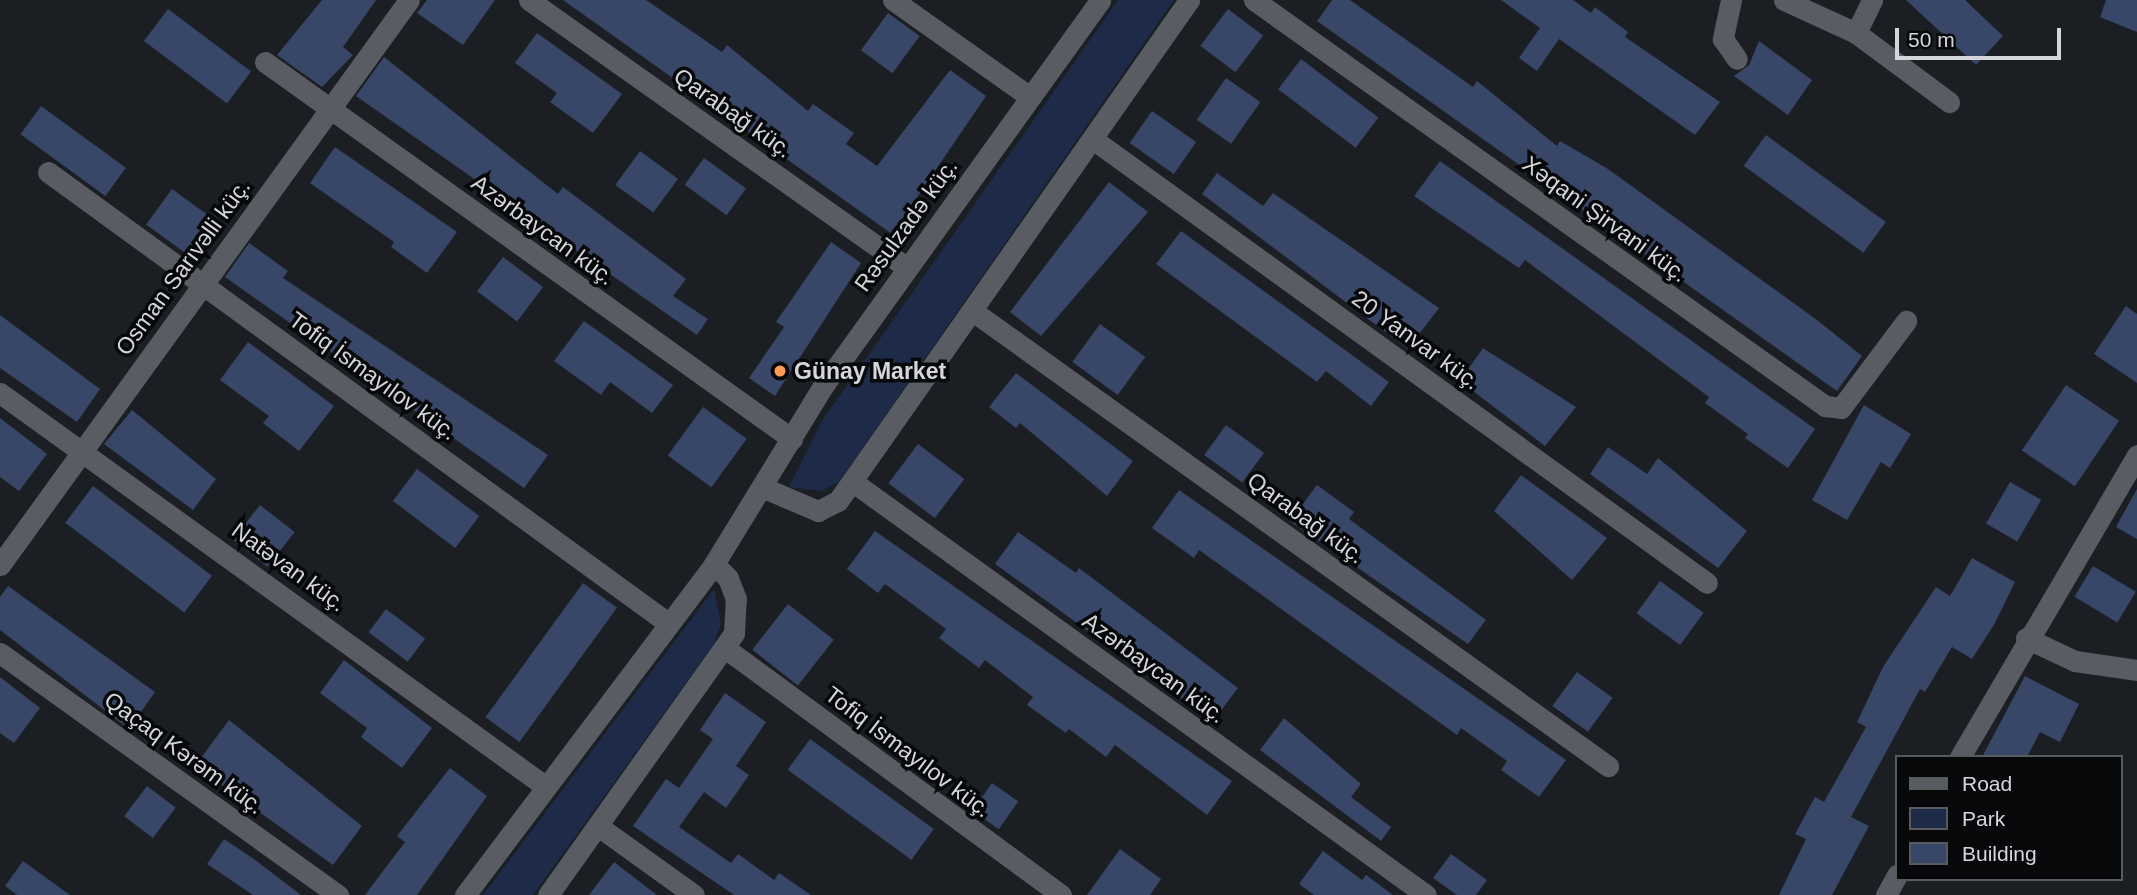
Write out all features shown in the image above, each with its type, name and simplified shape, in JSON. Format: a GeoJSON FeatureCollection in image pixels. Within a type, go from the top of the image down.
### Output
{"type":"FeatureCollection","features":[{"type":"Feature","properties":{"kind":"street","name":"Osman Sarıvəlli küç."},"geometry":{"type":"LineString","coordinates":[[0,565],[409,0]]}},
{"type":"Feature","properties":{"kind":"street","name":"Qarabağ küç."},"geometry":{"type":"LineString","coordinates":[[529,0],[907,268]]}},
{"type":"Feature","properties":{"kind":"street"},"geometry":{"type":"LineString","coordinates":[[893,0],[1030,97]]}},
{"type":"Feature","properties":{"kind":"street","name":"Rəsulzadə küç."},"geometry":{"type":"LineString","coordinates":[[714,564],[764,488],[792,439],[907,268],[1100,0]]}},
{"type":"Feature","properties":{"kind":"street"},"geometry":{"type":"LineString","coordinates":[[764,488],[818,511],[838,501],[974,312],[1189,0]]}},
{"type":"Feature","properties":{"kind":"street","name":"Xəqani Şirvani küç."},"geometry":{"type":"LineString","coordinates":[[1254,0],[1825,406],[1842,408],[1906,321]]}},
{"type":"Feature","properties":{"kind":"street"},"geometry":{"type":"LineString","coordinates":[[1731,0],[1723,38],[1737,59]]}},
{"type":"Feature","properties":{"kind":"street"},"geometry":{"type":"LineString","coordinates":[[1784,0],[1856,33],[1949,102]]}},
{"type":"Feature","properties":{"kind":"street"},"geometry":{"type":"LineString","coordinates":[[1856,33],[1872,0]]}},
{"type":"Feature","properties":{"kind":"street","name":"Azərbaycan küç."},"geometry":{"type":"LineString","coordinates":[[265,62],[792,439]]}},
{"type":"Feature","properties":{"kind":"street","name":"20 Yanvar küç."},"geometry":{"type":"LineString","coordinates":[[1094,140],[1707,583]]}},
{"type":"Feature","properties":{"kind":"street","name":"Tofiq İsmayılov küç."},"geometry":{"type":"LineString","coordinates":[[48,172],[668,623]]}},
{"type":"Feature","properties":{"kind":"street","name":"Qarabağ küç."},"geometry":{"type":"LineString","coordinates":[[974,312],[1608,766]]}},
{"type":"Feature","properties":{"kind":"street","name":"Natəvan küç."},"geometry":{"type":"LineString","coordinates":[[0,393],[83,450],[545,786]]}},
{"type":"Feature","properties":{"kind":"street"},"geometry":{"type":"LineString","coordinates":[[1961,755],[2026,638],[2137,455]]}},
{"type":"Feature","properties":{"kind":"street","name":"Azərbaycan küç."},"geometry":{"type":"LineString","coordinates":[[853,482],[1426,895]]}},
{"type":"Feature","properties":{"kind":"street"},"geometry":{"type":"LineString","coordinates":[[465,895],[714,564],[728,578],[738,614],[725,648],[548,895]]}},
{"type":"Feature","properties":{"kind":"street"},"geometry":{"type":"LineString","coordinates":[[2026,638],[2075,661],[2137,670]]}},
{"type":"Feature","properties":{"kind":"street","name":"Tofiq İsmayılov küç."},"geometry":{"type":"LineString","coordinates":[[725,648],[1061,895]]}},
{"type":"Feature","properties":{"kind":"street","name":"Qaçaq Kərəm küç."},"geometry":{"type":"LineString","coordinates":[[0,653],[338,895]]}},
{"type":"Feature","properties":{"kind":"street"},"geometry":{"type":"LineString","coordinates":[[598,826],[694,895]]}},
{"type":"Feature","properties":{"kind":"street"},"geometry":{"type":"LineString","coordinates":[[1886,895],[1896,876]]}},
{"type":"Feature","properties":{"kind":"green space"},"geometry":{"type":"Polygon","coordinates":[[[1118,0],[1174,0],[839,482],[821,491],[789,487],[820,424],[1118,0]]]}},
{"type":"Feature","properties":{"kind":"green space"},"geometry":{"type":"Polygon","coordinates":[[[714,589],[721,624],[714,644],[533,895],[483,895],[714,589]]]}},
{"type":"Feature","properties":{"kind":"building"},"geometry":{"type":"Polygon","coordinates":[[[322,0],[376,0],[343,47],[353,55],[322,87],[277,55],[322,0]]]}},
{"type":"Feature","properties":{"kind":"building"},"geometry":{"type":"Polygon","coordinates":[[[427,0],[495,0],[463,45],[417,13],[427,0]]]}},
{"type":"Feature","properties":{"kind":"building"},"geometry":{"type":"Polygon","coordinates":[[[563,0],[646,0],[722,52],[727,45],[808,111],[813,104],[854,133],[846,144],[877,166],[950,70],[986,96],[892,234],[563,0]]]}},
{"type":"Feature","properties":{"kind":"building"},"geometry":{"type":"Polygon","coordinates":[[[1332,0],[1350,0],[1473,87],[1477,81],[1557,146],[1560,141],[1608,169],[1817,320],[1862,356],[1837,391],[1317,21],[1332,0]]]}},
{"type":"Feature","properties":{"kind":"building"},"geometry":{"type":"Polygon","coordinates":[[[1501,0],[1573,0],[1591,13],[1595,7],[1628,32],[1625,37],[1720,102],[1695,135],[1559,39],[1537,71],[1519,58],[1540,28],[1501,0]]]}},
{"type":"Feature","properties":{"kind":"building"},"geometry":{"type":"Polygon","coordinates":[[[1906,0],[1965,0],[2003,36],[1976,65],[1906,0]]]}},
{"type":"Feature","properties":{"kind":"building"},"geometry":{"type":"Polygon","coordinates":[[[2106,0],[2137,0],[2137,32],[2100,17],[2106,0]]]}},
{"type":"Feature","properties":{"kind":"building"},"geometry":{"type":"Polygon","coordinates":[[[168,9],[251,72],[227,104],[144,41],[168,9]]]}},
{"type":"Feature","properties":{"kind":"building"},"geometry":{"type":"Polygon","coordinates":[[[1228,9],[1263,35],[1235,72],[1200,46],[1228,9]]]}},
{"type":"Feature","properties":{"kind":"building"},"geometry":{"type":"Polygon","coordinates":[[[888,13],[920,36],[893,73],[861,50],[888,13]]]}},
{"type":"Feature","properties":{"kind":"building"},"geometry":{"type":"Polygon","coordinates":[[[537,33],[622,94],[593,133],[550,102],[557,93],[515,63],[537,33]]]}},
{"type":"Feature","properties":{"kind":"building"},"geometry":{"type":"Polygon","coordinates":[[[1759,41],[1812,80],[1788,115],[1734,76],[1749,65],[1759,41]]]}},
{"type":"Feature","properties":{"kind":"building"},"geometry":{"type":"Polygon","coordinates":[[[384,57],[558,194],[563,187],[686,279],[673,296],[708,319],[697,335],[356,96],[384,57]]]}},
{"type":"Feature","properties":{"kind":"building"},"geometry":{"type":"Polygon","coordinates":[[[1301,59],[1378,117],[1356,148],[1278,89],[1301,59]]]}},
{"type":"Feature","properties":{"kind":"building"},"geometry":{"type":"Polygon","coordinates":[[[1226,78],[1260,102],[1231,144],[1197,120],[1226,78]]]}},
{"type":"Feature","properties":{"kind":"building"},"geometry":{"type":"Polygon","coordinates":[[[41,106],[126,168],[105,196],[20,134],[41,106]]]}},
{"type":"Feature","properties":{"kind":"building"},"geometry":{"type":"Polygon","coordinates":[[[1152,111],[1196,142],[1174,174],[1130,143],[1152,111]]]}},
{"type":"Feature","properties":{"kind":"building"},"geometry":{"type":"Polygon","coordinates":[[[1766,135],[1886,222],[1863,253],[1744,166],[1766,135]]]}},
{"type":"Feature","properties":{"kind":"building"},"geometry":{"type":"Polygon","coordinates":[[[335,147],[457,232],[427,273],[391,247],[394,242],[310,183],[335,147]]]}},
{"type":"Feature","properties":{"kind":"building"},"geometry":{"type":"Polygon","coordinates":[[[640,151],[678,179],[653,213],[615,185],[640,151]]]}},
{"type":"Feature","properties":{"kind":"building"},"geometry":{"type":"Polygon","coordinates":[[[704,158],[746,189],[727,215],[685,185],[704,158]]]}},
{"type":"Feature","properties":{"kind":"building"},"geometry":{"type":"Polygon","coordinates":[[[1440,161],[1815,429],[1788,468],[1745,438],[1748,434],[1705,403],[1709,397],[1525,260],[1519,268],[1414,196],[1440,161]]]}},
{"type":"Feature","properties":{"kind":"building"},"geometry":{"type":"Polygon","coordinates":[[[1217,173],[1263,206],[1273,193],[1439,308],[1408,349],[1202,194],[1217,173]]]}},
{"type":"Feature","properties":{"kind":"building"},"geometry":{"type":"Polygon","coordinates":[[[1109,182],[1148,212],[1041,336],[1010,312],[1109,182]]]}},
{"type":"Feature","properties":{"kind":"building"},"geometry":{"type":"Polygon","coordinates":[[[172,189],[218,223],[192,258],[146,225],[172,189]]]}},
{"type":"Feature","properties":{"kind":"building"},"geometry":{"type":"Polygon","coordinates":[[[1181,231],[1389,382],[1371,406],[1326,371],[1317,382],[1156,264],[1181,231]]]}},
{"type":"Feature","properties":{"kind":"building"},"geometry":{"type":"Polygon","coordinates":[[[831,242],[861,263],[775,396],[749,378],[784,327],[776,322],[831,242]]]}},
{"type":"Feature","properties":{"kind":"building"},"geometry":{"type":"Polygon","coordinates":[[[249,243],[288,271],[283,278],[548,455],[524,488],[225,277],[249,243]]]}},
{"type":"Feature","properties":{"kind":"building"},"geometry":{"type":"Polygon","coordinates":[[[503,257],[543,287],[517,321],[477,291],[503,257]]]}},
{"type":"Feature","properties":{"kind":"building"},"geometry":{"type":"Polygon","coordinates":[[[2126,306],[2137,314],[2137,383],[2094,354],[2126,306]]]}},
{"type":"Feature","properties":{"kind":"building"},"geometry":{"type":"Polygon","coordinates":[[[0,315],[100,389],[77,422],[0,368],[0,315]]]}},
{"type":"Feature","properties":{"kind":"building"},"geometry":{"type":"Polygon","coordinates":[[[584,321],[673,385],[652,413],[610,382],[601,395],[554,361],[584,321]]]}},
{"type":"Feature","properties":{"kind":"building"},"geometry":{"type":"Polygon","coordinates":[[[1100,324],[1145,357],[1118,395],[1072,362],[1100,324]]]}},
{"type":"Feature","properties":{"kind":"building"},"geometry":{"type":"Polygon","coordinates":[[[248,342],[334,406],[299,451],[263,423],[269,416],[220,380],[248,342]]]}},
{"type":"Feature","properties":{"kind":"building"},"geometry":{"type":"Polygon","coordinates":[[[1483,348],[1576,407],[1545,446],[1460,381],[1483,348]]]}},
{"type":"Feature","properties":{"kind":"building"},"geometry":{"type":"Polygon","coordinates":[[[1016,373],[1133,461],[1107,496],[1020,423],[1016,428],[989,407],[1016,373]]]}},
{"type":"Feature","properties":{"kind":"building"},"geometry":{"type":"Polygon","coordinates":[[[2066,385],[2119,421],[2075,486],[2022,450],[2066,385]]]}},
{"type":"Feature","properties":{"kind":"building"},"geometry":{"type":"Polygon","coordinates":[[[1864,405],[1911,434],[1890,468],[1881,462],[1847,520],[1812,500],[1864,405]]]}},
{"type":"Feature","properties":{"kind":"building"},"geometry":{"type":"Polygon","coordinates":[[[703,407],[747,439],[711,487],[668,456],[703,407]]]}},
{"type":"Feature","properties":{"kind":"building"},"geometry":{"type":"Polygon","coordinates":[[[132,410],[216,479],[193,510],[104,444],[132,410]]]}},
{"type":"Feature","properties":{"kind":"building"},"geometry":{"type":"Polygon","coordinates":[[[0,418],[47,454],[19,491],[0,477],[0,418]]]}},
{"type":"Feature","properties":{"kind":"building"},"geometry":{"type":"Polygon","coordinates":[[[1226,425],[1264,453],[1242,483],[1204,455],[1226,425]]]}},
{"type":"Feature","properties":{"kind":"building"},"geometry":{"type":"Polygon","coordinates":[[[918,444],[964,479],[935,518],[889,483],[918,444]]]}},
{"type":"Feature","properties":{"kind":"building"},"geometry":{"type":"Polygon","coordinates":[[[1608,447],[1647,474],[1658,458],[1747,531],[1718,568],[1590,474],[1608,447]]]}},
{"type":"Feature","properties":{"kind":"building"},"geometry":{"type":"Polygon","coordinates":[[[417,469],[479,516],[455,548],[393,501],[417,469]]]}},
{"type":"Feature","properties":{"kind":"building"},"geometry":{"type":"Polygon","coordinates":[[[1521,475],[1607,538],[1572,580],[1494,511],[1521,475]]]}},
{"type":"Feature","properties":{"kind":"building"},"geometry":{"type":"Polygon","coordinates":[[[2010,482],[2041,500],[2017,542],[1986,524],[2010,482]]]}},
{"type":"Feature","properties":{"kind":"building"},"geometry":{"type":"Polygon","coordinates":[[[1317,485],[1354,512],[1349,519],[1486,620],[1468,644],[1290,521],[1317,485]]]}},
{"type":"Feature","properties":{"kind":"building"},"geometry":{"type":"Polygon","coordinates":[[[93,486],[212,576],[184,612],[65,523],[93,486]]]}},
{"type":"Feature","properties":{"kind":"building"},"geometry":{"type":"Polygon","coordinates":[[[2137,489],[2137,539],[2116,527],[2137,489]]]}},
{"type":"Feature","properties":{"kind":"building"},"geometry":{"type":"Polygon","coordinates":[[[1179,490],[1566,760],[1539,797],[1501,770],[1507,761],[1461,728],[1457,735],[1199,550],[1194,558],[1152,528],[1179,490]]]}},
{"type":"Feature","properties":{"kind":"building"},"geometry":{"type":"Polygon","coordinates":[[[260,505],[295,532],[268,567],[233,540],[260,505]]]}},
{"type":"Feature","properties":{"kind":"building"},"geometry":{"type":"Polygon","coordinates":[[[875,531],[1232,781],[1207,815],[1115,745],[1106,757],[1069,729],[1066,733],[1027,705],[1033,697],[985,660],[979,668],[939,638],[946,629],[885,584],[878,593],[847,569],[875,531]]]}},
{"type":"Feature","properties":{"kind":"building"},"geometry":{"type":"Polygon","coordinates":[[[1018,532],[1076,573],[1079,568],[1238,688],[1213,721],[995,564],[1018,532]]]}},
{"type":"Feature","properties":{"kind":"building"},"geometry":{"type":"Polygon","coordinates":[[[1972,558],[2015,582],[1995,623],[1972,659],[1952,647],[1925,692],[1920,689],[1851,817],[1869,826],[1832,895],[1779,895],[1806,839],[1795,834],[1815,797],[1824,802],[1866,727],[1857,722],[1883,667],[1936,587],[1950,596],[1972,558]]]}},
{"type":"Feature","properties":{"kind":"building"},"geometry":{"type":"Polygon","coordinates":[[[2093,566],[2136,592],[2117,623],[2074,597],[2093,566]]]}},
{"type":"Feature","properties":{"kind":"building"},"geometry":{"type":"Polygon","coordinates":[[[1660,581],[1704,613],[1680,645],[1636,613],[1660,581]]]}},
{"type":"Feature","properties":{"kind":"building"},"geometry":{"type":"Polygon","coordinates":[[[583,583],[617,608],[519,742],[485,717],[583,583]]]}},
{"type":"Feature","properties":{"kind":"building"},"geometry":{"type":"Polygon","coordinates":[[[8,586],[155,692],[129,729],[0,630],[0,597],[8,586]]]}},
{"type":"Feature","properties":{"kind":"building"},"geometry":{"type":"Polygon","coordinates":[[[788,604],[834,640],[798,685],[752,650],[788,604]]]}},
{"type":"Feature","properties":{"kind":"building"},"geometry":{"type":"Polygon","coordinates":[[[386,609],[425,638],[408,662],[369,632],[386,609]]]}},
{"type":"Feature","properties":{"kind":"building"},"geometry":{"type":"Polygon","coordinates":[[[344,660],[432,728],[402,768],[361,737],[367,728],[320,693],[344,660]]]}},
{"type":"Feature","properties":{"kind":"building"},"geometry":{"type":"Polygon","coordinates":[[[1577,672],[1613,698],[1588,732],[1552,706],[1577,672]]]}},
{"type":"Feature","properties":{"kind":"building"},"geometry":{"type":"Polygon","coordinates":[[[2025,676],[2079,704],[2060,742],[2040,732],[2028,755],[1983,755],[2025,676]]]}},
{"type":"Feature","properties":{"kind":"building"},"geometry":{"type":"Polygon","coordinates":[[[0,677],[40,708],[14,743],[0,733],[0,677]]]}},
{"type":"Feature","properties":{"kind":"building"},"geometry":{"type":"Polygon","coordinates":[[[725,693],[766,722],[736,766],[749,775],[726,808],[704,792],[679,827],[731,863],[738,854],[774,880],[779,873],[811,895],[734,895],[633,826],[666,779],[679,788],[713,739],[700,730],[725,693]]]}},
{"type":"Feature","properties":{"kind":"building"},"geometry":{"type":"Polygon","coordinates":[[[1284,718],[1361,784],[1351,797],[1391,827],[1381,841],[1260,750],[1284,718]]]}},
{"type":"Feature","properties":{"kind":"building"},"geometry":{"type":"Polygon","coordinates":[[[229,720],[362,826],[333,865],[195,766],[229,720]]]}},
{"type":"Feature","properties":{"kind":"building"},"geometry":{"type":"Polygon","coordinates":[[[810,739],[934,829],[911,860],[788,770],[810,739]]]}},
{"type":"Feature","properties":{"kind":"building"},"geometry":{"type":"Polygon","coordinates":[[[450,768],[487,796],[417,895],[365,895],[405,842],[397,836],[450,768]]]}},
{"type":"Feature","properties":{"kind":"building"},"geometry":{"type":"Polygon","coordinates":[[[992,783],[1018,801],[999,829],[972,811],[992,783]]]}},
{"type":"Feature","properties":{"kind":"building"},"geometry":{"type":"Polygon","coordinates":[[[147,786],[176,808],[153,838],[124,816],[147,786]]]}},
{"type":"Feature","properties":{"kind":"building"},"geometry":{"type":"Polygon","coordinates":[[[224,839],[301,895],[253,895],[207,864],[224,839]]]}},
{"type":"Feature","properties":{"kind":"building"},"geometry":{"type":"Polygon","coordinates":[[[1120,849],[1161,879],[1150,895],[1087,895],[1120,849]]]}},
{"type":"Feature","properties":{"kind":"building"},"geometry":{"type":"Polygon","coordinates":[[[1323,851],[1362,880],[1366,875],[1393,895],[1314,895],[1299,884],[1323,851]]]}},
{"type":"Feature","properties":{"kind":"building"},"geometry":{"type":"Polygon","coordinates":[[[1451,854],[1487,880],[1476,895],[1457,895],[1433,878],[1451,854]]]}},
{"type":"Feature","properties":{"kind":"building"},"geometry":{"type":"Polygon","coordinates":[[[23,861],[70,895],[17,895],[5,886],[23,861]]]}},
{"type":"Feature","properties":{"kind":"building"},"geometry":{"type":"Polygon","coordinates":[[[614,862],[657,895],[589,895],[614,862]]]}},
{"type":"Feature","properties":{"kind":"place","name":"Günay Market"},"geometry":{"type":"Point","coordinates":[780,371]}}]}
